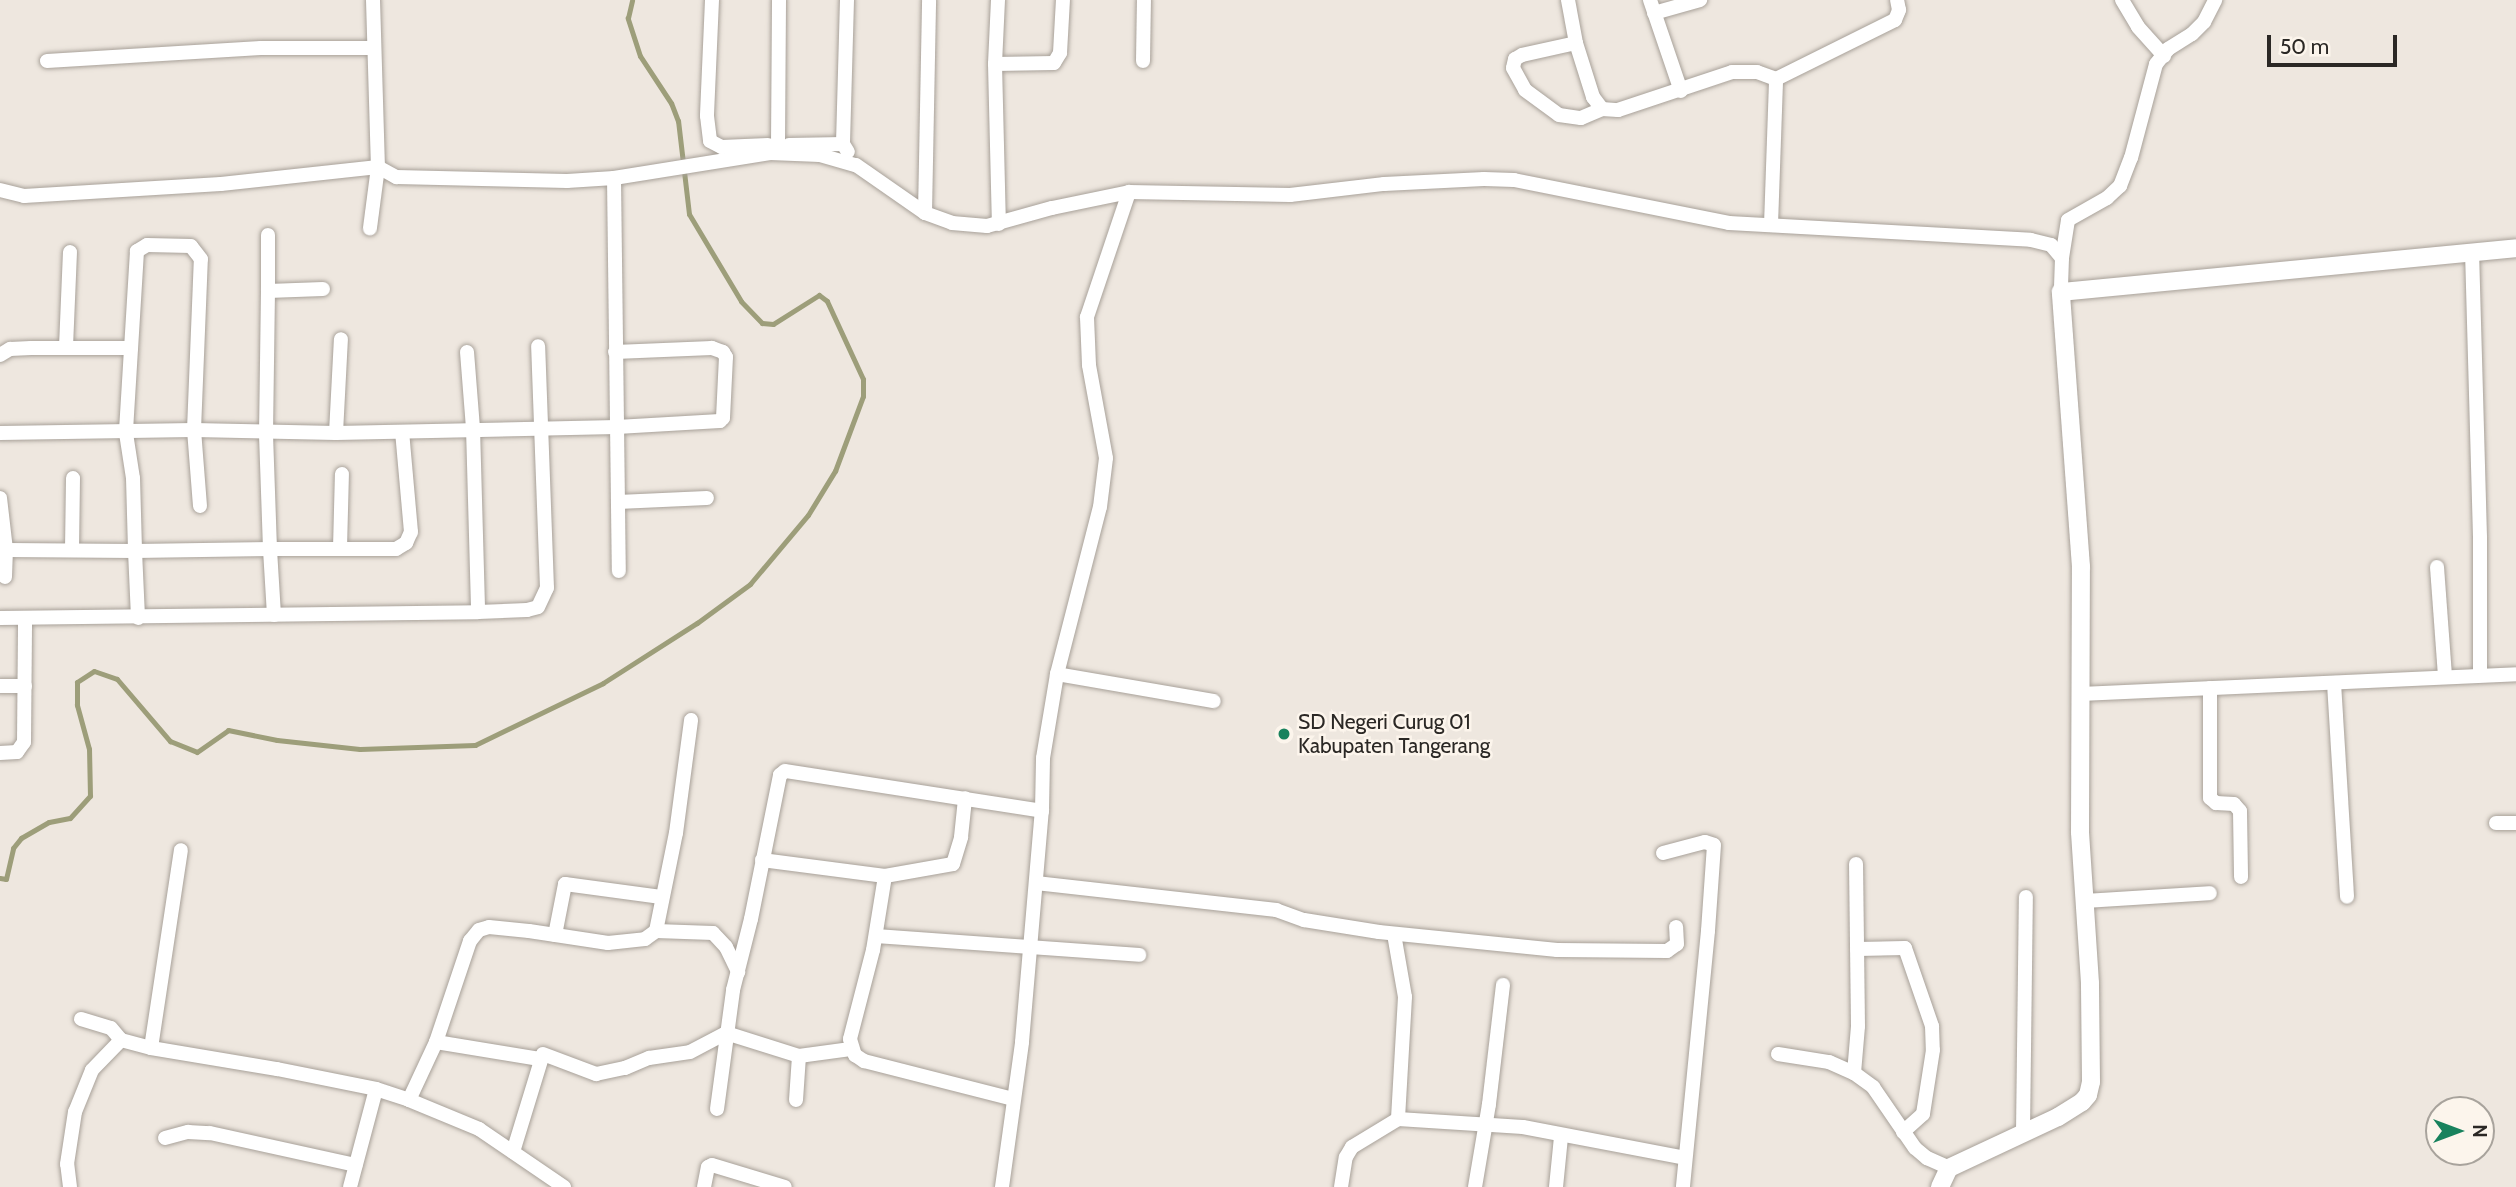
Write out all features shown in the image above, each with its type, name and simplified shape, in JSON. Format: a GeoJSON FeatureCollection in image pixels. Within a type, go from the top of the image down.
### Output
{"type":"FeatureCollection","features":[{"type":"Feature","properties":{"kind":"street"},"geometry":{"type":"LineString","coordinates":[[370,228],[378,167],[373,0]]}},
{"type":"Feature","properties":{"kind":"street"},"geometry":{"type":"LineString","coordinates":[[712,0],[707,116],[710,141],[722,147],[843,144]]}},
{"type":"Feature","properties":{"kind":"street"},"geometry":{"type":"LineString","coordinates":[[778,145],[779,0]]}},
{"type":"Feature","properties":{"kind":"street"},"geometry":{"type":"LineString","coordinates":[[847,0],[843,144],[856,165]]}},
{"type":"Feature","properties":{"kind":"street"},"geometry":{"type":"LineString","coordinates":[[925,213],[929,0]]}},
{"type":"Feature","properties":{"kind":"street"},"geometry":{"type":"LineString","coordinates":[[999,0],[995,64],[999,224]]}},
{"type":"Feature","properties":{"kind":"street"},"geometry":{"type":"LineString","coordinates":[[995,64],[1054,63],[1060,53],[1063,0]]}},
{"type":"Feature","properties":{"kind":"street"},"geometry":{"type":"LineString","coordinates":[[1143,61],[1144,0]]}},
{"type":"Feature","properties":{"kind":"street"},"geometry":{"type":"LineString","coordinates":[[1568,0],[1576,43],[1593,97],[1602,109]]}},
{"type":"Feature","properties":{"kind":"street"},"geometry":{"type":"LineString","coordinates":[[1681,91],[1652,6],[1700,0]]}},
{"type":"Feature","properties":{"kind":"street"},"geometry":{"type":"LineString","coordinates":[[1576,43],[1522,55],[1515,60],[1513,68],[1525,90],[1559,115],[1581,117],[1602,109],[1618,110],[1732,72],[1757,72],[1776,79],[1895,20],[1899,10],[1897,0]]}},
{"type":"Feature","properties":{"kind":"street"},"geometry":{"type":"LineString","coordinates":[[2122,0],[2138,27],[2164,56]]}},
{"type":"Feature","properties":{"kind":"street"},"geometry":{"type":"LineString","coordinates":[[1940,1187],[1950,1168],[2058,1117],[2088,1095],[2092,1054],[2080,832],[2081,567],[2061,292],[2062,258],[2068,220],[2120,186],[2131,158],[2152,73],[2164,56],[2204,22],[2215,0]]}},
{"type":"Feature","properties":{"kind":"street"},"geometry":{"type":"LineString","coordinates":[[47,61],[261,48],[373,48]]}},
{"type":"Feature","properties":{"kind":"street"},"geometry":{"type":"LineString","coordinates":[[1771,225],[1776,79]]}},
{"type":"Feature","properties":{"kind":"street"},"geometry":{"type":"LineString","coordinates":[[0,190],[24,196],[221,184],[378,167],[396,177],[407,178],[567,181],[614,178],[770,153],[820,155],[856,165],[925,213],[963,225],[999,224],[1052,208],[1129,192],[1290,195],[1384,184],[1484,179],[1544,185],[1729,222],[2031,240],[2051,245],[2062,258]]}},
{"type":"Feature","properties":{"kind":"street"},"geometry":{"type":"LineString","coordinates":[[614,178],[619,571]]}},
{"type":"Feature","properties":{"kind":"street"},"geometry":{"type":"LineString","coordinates":[[1002,1187],[1022,1042],[1042,811],[1043,758],[1057,674],[1100,508],[1106,458],[1089,365],[1087,317],[1129,192]]}},
{"type":"Feature","properties":{"kind":"street"},"geometry":{"type":"LineString","coordinates":[[268,235],[265,434],[274,615]]}},
{"type":"Feature","properties":{"kind":"street"},"geometry":{"type":"LineString","coordinates":[[138,618],[133,478],[126,433],[137,251],[154,245],[186,245],[195,248],[201,258],[194,430],[200,506]]}},
{"type":"Feature","properties":{"kind":"street"},"geometry":{"type":"LineString","coordinates":[[2061,292],[2516,248]]}},
{"type":"Feature","properties":{"kind":"street"},"geometry":{"type":"LineString","coordinates":[[2472,251],[2480,537],[2480,674]]}},
{"type":"Feature","properties":{"kind":"street"},"geometry":{"type":"LineString","coordinates":[[66,347],[70,252]]}},
{"type":"Feature","properties":{"kind":"street"},"geometry":{"type":"LineString","coordinates":[[268,290],[323,289]]}},
{"type":"Feature","properties":{"kind":"street"},"geometry":{"type":"LineString","coordinates":[[336,433],[341,339]]}},
{"type":"Feature","properties":{"kind":"street"},"geometry":{"type":"LineString","coordinates":[[0,618],[478,612],[538,607],[547,588],[538,346]]}},
{"type":"Feature","properties":{"kind":"street"},"geometry":{"type":"LineString","coordinates":[[0,355],[10,349],[131,348]]}},
{"type":"Feature","properties":{"kind":"street"},"geometry":{"type":"LineString","coordinates":[[0,433],[194,430],[265,434],[402,432],[473,428],[617,427],[722,420],[726,357],[723,352],[712,348],[615,352]]}},
{"type":"Feature","properties":{"kind":"street"},"geometry":{"type":"LineString","coordinates":[[467,352],[473,428],[478,612]]}},
{"type":"Feature","properties":{"kind":"street"},"geometry":{"type":"LineString","coordinates":[[6,550],[396,549],[409,539],[402,432]]}},
{"type":"Feature","properties":{"kind":"street"},"geometry":{"type":"LineString","coordinates":[[340,548],[342,474]]}},
{"type":"Feature","properties":{"kind":"street"},"geometry":{"type":"LineString","coordinates":[[72,550],[73,478]]}},
{"type":"Feature","properties":{"kind":"street"},"geometry":{"type":"LineString","coordinates":[[0,498],[6,550],[5,577]]}},
{"type":"Feature","properties":{"kind":"street"},"geometry":{"type":"LineString","coordinates":[[618,502],[707,498]]}},
{"type":"Feature","properties":{"kind":"street"},"geometry":{"type":"LineString","coordinates":[[2437,567],[2445,676]]}},
{"type":"Feature","properties":{"kind":"street"},"geometry":{"type":"LineString","coordinates":[[0,753],[17,752],[24,742],[25,618]]}},
{"type":"Feature","properties":{"kind":"street"},"geometry":{"type":"LineString","coordinates":[[1057,674],[1214,701]]}},
{"type":"Feature","properties":{"kind":"street"},"geometry":{"type":"LineString","coordinates":[[2082,694],[2516,674]]}},
{"type":"Feature","properties":{"kind":"street"},"geometry":{"type":"LineString","coordinates":[[2334,682],[2347,897]]}},
{"type":"Feature","properties":{"kind":"street"},"geometry":{"type":"LineString","coordinates":[[0,686],[24,686]]}},
{"type":"Feature","properties":{"kind":"street"},"geometry":{"type":"LineString","coordinates":[[2210,688],[2210,798],[2216,803],[2234,804],[2241,811],[2241,877]]}},
{"type":"Feature","properties":{"kind":"street"},"geometry":{"type":"LineString","coordinates":[[656,931],[676,833],[691,720]]}},
{"type":"Feature","properties":{"kind":"street"},"geometry":{"type":"LineString","coordinates":[[717,1109],[726,1033],[738,972],[777,780],[785,771],[1042,811]]}},
{"type":"Feature","properties":{"kind":"street"},"geometry":{"type":"LineString","coordinates":[[762,860],[885,876],[953,864],[961,837],[965,798]]}},
{"type":"Feature","properties":{"kind":"street"},"geometry":{"type":"LineString","coordinates":[[2496,823],[2516,823]]}},
{"type":"Feature","properties":{"kind":"street"},"geometry":{"type":"LineString","coordinates":[[1663,853],[1705,842],[1714,845],[1709,931],[1683,1187]]}},
{"type":"Feature","properties":{"kind":"street"},"geometry":{"type":"LineString","coordinates":[[152,1048],[181,850]]}},
{"type":"Feature","properties":{"kind":"street"},"geometry":{"type":"LineString","coordinates":[[1854,1073],[1857,1038],[1856,864]]}},
{"type":"Feature","properties":{"kind":"street"},"geometry":{"type":"LineString","coordinates":[[885,876],[876,936],[850,1039],[851,1049],[864,1061],[1013,1099]]}},
{"type":"Feature","properties":{"kind":"street"},"geometry":{"type":"LineString","coordinates":[[1036,883],[1276,910],[1304,920],[1394,934],[1558,950],[1667,951],[1677,944],[1676,927]]}},
{"type":"Feature","properties":{"kind":"street"},"geometry":{"type":"LineString","coordinates":[[555,935],[565,884],[661,897]]}},
{"type":"Feature","properties":{"kind":"street"},"geometry":{"type":"LineString","coordinates":[[2084,901],[2210,893]]}},
{"type":"Feature","properties":{"kind":"street"},"geometry":{"type":"LineString","coordinates":[[2023,1132],[2026,897]]}},
{"type":"Feature","properties":{"kind":"street"},"geometry":{"type":"LineString","coordinates":[[409,1100],[436,1042],[470,941],[479,930],[489,927],[625,943],[645,939],[656,931],[713,933],[726,947],[738,972]]}},
{"type":"Feature","properties":{"kind":"street"},"geometry":{"type":"LineString","coordinates":[[1394,934],[1405,997],[1398,1119]]}},
{"type":"Feature","properties":{"kind":"street"},"geometry":{"type":"LineString","coordinates":[[876,936],[1139,955]]}},
{"type":"Feature","properties":{"kind":"street"},"geometry":{"type":"LineString","coordinates":[[1857,948],[1905,948],[1932,1026],[1933,1050],[1923,1114],[1903,1132]]}},
{"type":"Feature","properties":{"kind":"street"},"geometry":{"type":"LineString","coordinates":[[1475,1187],[1503,985]]}},
{"type":"Feature","properties":{"kind":"street"},"geometry":{"type":"LineString","coordinates":[[81,1019],[111,1028],[121,1040],[152,1048],[376,1089],[409,1100],[478,1129],[564,1187]]}},
{"type":"Feature","properties":{"kind":"street"},"geometry":{"type":"LineString","coordinates":[[513,1152],[540,1059],[546,1054],[596,1074],[611,1072],[649,1058],[690,1052],[726,1033],[799,1056],[851,1049]]}},
{"type":"Feature","properties":{"kind":"street"},"geometry":{"type":"LineString","coordinates":[[70,1187],[67,1164],[75,1112],[92,1070],[121,1040]]}},
{"type":"Feature","properties":{"kind":"street"},"geometry":{"type":"LineString","coordinates":[[436,1042],[540,1059]]}},
{"type":"Feature","properties":{"kind":"street"},"geometry":{"type":"LineString","coordinates":[[1778,1054],[1829,1062],[1854,1073],[1872,1087],[1903,1132],[1927,1158],[1950,1168]]}},
{"type":"Feature","properties":{"kind":"street"},"geometry":{"type":"LineString","coordinates":[[796,1100],[799,1056]]}},
{"type":"Feature","properties":{"kind":"street"},"geometry":{"type":"LineString","coordinates":[[350,1187],[376,1089]]}},
{"type":"Feature","properties":{"kind":"street"},"geometry":{"type":"LineString","coordinates":[[1341,1187],[1346,1157],[1352,1147],[1398,1119],[1523,1127],[1685,1158]]}},
{"type":"Feature","properties":{"kind":"street"},"geometry":{"type":"LineString","coordinates":[[165,1138],[188,1132],[210,1133],[356,1165]]}},
{"type":"Feature","properties":{"kind":"street"},"geometry":{"type":"LineString","coordinates":[[1556,1187],[1561,1136]]}},
{"type":"Feature","properties":{"kind":"street"},"geometry":{"type":"LineString","coordinates":[[704,1187],[708,1167],[712,1165],[785,1187]]}},
{"type":"Feature","properties":{"kind":"waterway"},"geometry":{"type":"LineString","coordinates":[[0,878],[6,879],[13,848],[21,838],[49,822],[70,818],[90,796],[89,749],[77,705],[77,682],[94,671],[117,679],[170,741],[197,752],[228,730],[277,740],[360,749],[475,745],[603,683],[697,623],[750,584],[808,515],[835,471],[863,396],[863,379],[827,301],[819,295],[773,324],[762,323],[741,301],[689,214],[678,121],[671,103],[640,56],[628,18],[632,0]]}},
{"type":"Feature","properties":{"kind":"place","name":"SD Negeri Curug 01 Kabupaten Tangerang"},"geometry":{"type":"Point","coordinates":[1284,734]}}]}
